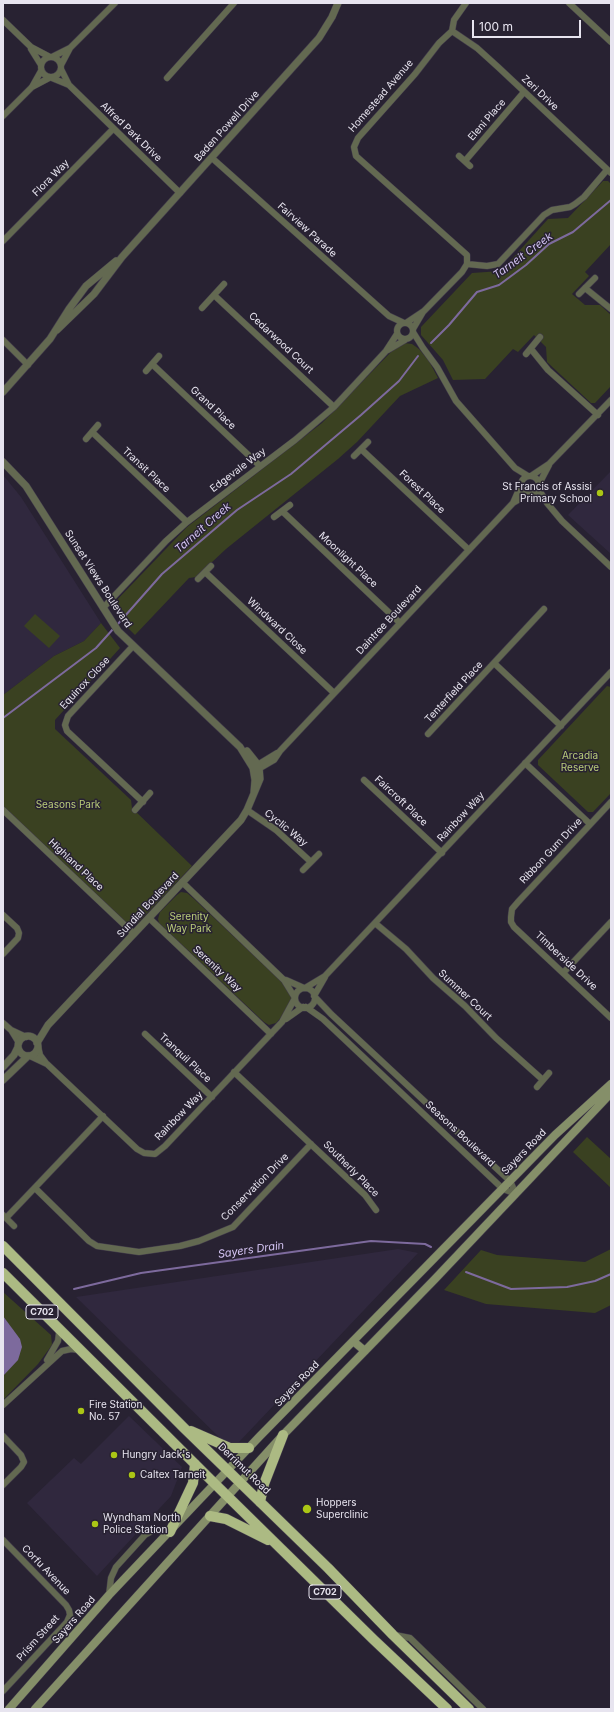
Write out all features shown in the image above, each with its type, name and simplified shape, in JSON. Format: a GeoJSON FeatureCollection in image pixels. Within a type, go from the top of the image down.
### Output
{"type":"FeatureCollection","features":[{"type":"Feature","properties":{"kind":"highway","name":"Derrimut Road"},"geometry":{"type":"LineString","coordinates":[[3,1246],[184,1428],[328,1568],[468,1709]]}},
{"type":"Feature","properties":{"kind":"highway","name":"C702"},"geometry":{"type":"LineString","coordinates":[[3,1273],[215,1484],[447,1709]]}},
{"type":"Feature","properties":{"kind":"highway"},"geometry":{"type":"LineString","coordinates":[[184,1428],[230,1448],[249,1448]]}},
{"type":"Feature","properties":{"kind":"highway"},"geometry":{"type":"LineString","coordinates":[[260,1502],[264,1484],[283,1435]]}},
{"type":"Feature","properties":{"kind":"highway"},"geometry":{"type":"LineString","coordinates":[[170,1532],[193,1483],[196,1464]]}},
{"type":"Feature","properties":{"kind":"highway"},"geometry":{"type":"LineString","coordinates":[[210,1516],[226,1519],[277,1544]]}},
{"type":"Feature","properties":{"kind":"main road","name":"Sayers Road"},"geometry":{"type":"LineString","coordinates":[[9,1709],[109,1595],[249,1448],[555,1135],[611,1084]]}},
{"type":"Feature","properties":{"kind":"main road"},"geometry":{"type":"LineString","coordinates":[[35,1709],[283,1435],[516,1194],[611,1093]]}},
{"type":"Feature","properties":{"kind":"main road"},"geometry":{"type":"LineString","coordinates":[[353,1341],[365,1351]]}},
{"type":"Feature","properties":{"kind":"street"},"geometry":{"type":"LineString","coordinates":[[3,116],[32,87],[44,59],[70,48],[115,3]]}},
{"type":"Feature","properties":{"kind":"street"},"geometry":{"type":"LineString","coordinates":[[167,78],[234,3]]}},
{"type":"Feature","properties":{"kind":"street","name":"Baden Powell Drive"},"geometry":{"type":"LineString","coordinates":[[3,392],[57,330],[94,294],[122,257],[319,38],[332,17],[338,3]]}},
{"type":"Feature","properties":{"kind":"street","name":"Homestead Avenue"},"geometry":{"type":"LineString","coordinates":[[466,3],[454,20],[452,31],[358,138],[354,147],[356,156],[467,255],[467,264]]}},
{"type":"Feature","properties":{"kind":"street"},"geometry":{"type":"LineString","coordinates":[[569,3],[611,42]]}},
{"type":"Feature","properties":{"kind":"street"},"geometry":{"type":"LineString","coordinates":[[3,20],[30,47],[44,75],[51,78]]}},
{"type":"Feature","properties":{"kind":"street","name":"Zeri Drive"},"geometry":{"type":"LineString","coordinates":[[452,31],[477,48],[609,172]]}},
{"type":"Feature","properties":{"kind":"street"},"geometry":{"type":"LineString","coordinates":[[30,47],[58,59],[61,67]]}},
{"type":"Feature","properties":{"kind":"street"},"geometry":{"type":"LineString","coordinates":[[32,87],[58,75],[70,48]]}},
{"type":"Feature","properties":{"kind":"street","name":"Alfred Park Drive"},"geometry":{"type":"LineString","coordinates":[[61,67],[70,85],[113,129],[180,193]]}},
{"type":"Feature","properties":{"kind":"street","name":"Alfred Park Drive"},"geometry":{"type":"LineString","coordinates":[[51,78],[70,85]]}},
{"type":"Feature","properties":{"kind":"street","name":"Eleni Place"},"geometry":{"type":"LineString","coordinates":[[465,161],[524,92]]}},
{"type":"Feature","properties":{"kind":"street","name":"Flora Way"},"geometry":{"type":"LineString","coordinates":[[3,241],[113,129]]}},
{"type":"Feature","properties":{"kind":"street"},"geometry":{"type":"LineString","coordinates":[[459,156],[470,166]]}},
{"type":"Feature","properties":{"kind":"street","name":"Fairview Parade"},"geometry":{"type":"LineString","coordinates":[[212,158],[389,316],[405,323]]}},
{"type":"Feature","properties":{"kind":"street"},"geometry":{"type":"LineString","coordinates":[[423,348],[406,339],[400,338],[397,332],[398,325],[405,323],[424,311],[462,272],[467,264],[487,266],[498,264],[544,215],[552,210],[570,207],[575,204],[609,172]]}},
{"type":"Feature","properties":{"kind":"street","name":"Baden Powell Drive"},"geometry":{"type":"LineString","coordinates":[[57,330],[69,309],[86,286],[122,257]]}},
{"type":"Feature","properties":{"kind":"street"},"geometry":{"type":"LineString","coordinates":[[579,294],[595,278]]}},
{"type":"Feature","properties":{"kind":"street"},"geometry":{"type":"LineString","coordinates":[[202,308],[224,284]]}},
{"type":"Feature","properties":{"kind":"street"},"geometry":{"type":"LineString","coordinates":[[86,286],[94,294]]}},
{"type":"Feature","properties":{"kind":"street"},"geometry":{"type":"LineString","coordinates":[[585,288],[611,309]]}},
{"type":"Feature","properties":{"kind":"street","name":"Cedarwood Court"},"geometry":{"type":"LineString","coordinates":[[214,295],[334,407]]}},
{"type":"Feature","properties":{"kind":"street"},"geometry":{"type":"LineString","coordinates":[[406,339],[411,337],[413,330],[424,311]]}},
{"type":"Feature","properties":{"kind":"street","name":"Fairview Parade"},"geometry":{"type":"LineString","coordinates":[[389,316],[397,332]]}},
{"type":"Feature","properties":{"kind":"street"},"geometry":{"type":"LineString","coordinates":[[405,323],[411,325],[423,348],[438,367],[456,401],[515,468],[536,478],[547,503],[562,521],[611,567]]}},
{"type":"Feature","properties":{"kind":"street","name":"Edgevale Way"},"geometry":{"type":"LineString","coordinates":[[103,608],[166,541],[187,522],[304,433],[334,407],[386,351],[397,332]]}},
{"type":"Feature","properties":{"kind":"street"},"geometry":{"type":"LineString","coordinates":[[540,337],[529,351],[598,415]]}},
{"type":"Feature","properties":{"kind":"street","name":"Edgevale Way"},"geometry":{"type":"LineString","coordinates":[[386,351],[406,339]]}},
{"type":"Feature","properties":{"kind":"street"},"geometry":{"type":"LineString","coordinates":[[3,340],[28,365]]}},
{"type":"Feature","properties":{"kind":"street"},"geometry":{"type":"LineString","coordinates":[[146,371],[159,356]]}},
{"type":"Feature","properties":{"kind":"street","name":"Grand Place"},"geometry":{"type":"LineString","coordinates":[[152,364],[260,466]]}},
{"type":"Feature","properties":{"kind":"street"},"geometry":{"type":"LineString","coordinates":[[521,484],[524,478],[549,464],[611,400]]}},
{"type":"Feature","properties":{"kind":"street"},"geometry":{"type":"LineString","coordinates":[[86,439],[98,425]]}},
{"type":"Feature","properties":{"kind":"street","name":"Transit Place"},"geometry":{"type":"LineString","coordinates":[[92,432],[187,522]]}},
{"type":"Feature","properties":{"kind":"street"},"geometry":{"type":"LineString","coordinates":[[354,456],[368,442]]}},
{"type":"Feature","properties":{"kind":"street","name":"Forest Place"},"geometry":{"type":"LineString","coordinates":[[361,449],[469,550]]}},
{"type":"Feature","properties":{"kind":"street","name":"Sunset Views Boulevard"},"geometry":{"type":"LineString","coordinates":[[3,462],[26,486],[118,631],[240,747],[257,766]]}},
{"type":"Feature","properties":{"kind":"street"},"geometry":{"type":"LineString","coordinates":[[529,494],[535,492],[539,486],[549,464]]}},
{"type":"Feature","properties":{"kind":"street"},"geometry":{"type":"LineString","coordinates":[[515,468],[523,491],[547,503]]}},
{"type":"Feature","properties":{"kind":"street","name":"Daintree Boulevard"},"geometry":{"type":"LineString","coordinates":[[513,503],[521,484]]}},
{"type":"Feature","properties":{"kind":"street","name":"Daintree Boulevard"},"geometry":{"type":"LineString","coordinates":[[257,766],[272,762],[280,751],[513,503],[529,494]]}},
{"type":"Feature","properties":{"kind":"street"},"geometry":{"type":"LineString","coordinates":[[274,517],[290,505]]}},
{"type":"Feature","properties":{"kind":"street","name":"Moonlight Place"},"geometry":{"type":"LineString","coordinates":[[282,512],[400,623]]}},
{"type":"Feature","properties":{"kind":"street"},"geometry":{"type":"LineString","coordinates":[[198,579],[212,566]]}},
{"type":"Feature","properties":{"kind":"street","name":"Windward Close"},"geometry":{"type":"LineString","coordinates":[[205,572],[334,693]]}},
{"type":"Feature","properties":{"kind":"street","name":"Tenterfield Place"},"geometry":{"type":"LineString","coordinates":[[428,734],[544,609]]}},
{"type":"Feature","properties":{"kind":"street","name":"Equinox Close"},"geometry":{"type":"LineString","coordinates":[[133,646],[68,716],[65,725],[67,731],[142,802]]}},
{"type":"Feature","properties":{"kind":"street","name":"Tenterfield Place"},"geometry":{"type":"LineString","coordinates":[[494,663],[561,726]]}},
{"type":"Feature","properties":{"kind":"street","name":"Rainbow Way"},"geometry":{"type":"LineString","coordinates":[[314,996],[325,976],[611,672]]}},
{"type":"Feature","properties":{"kind":"street"},"geometry":{"type":"LineString","coordinates":[[525,763],[590,824]]}},
{"type":"Feature","properties":{"kind":"street","name":"Sundial Boulevard"},"geometry":{"type":"LineString","coordinates":[[38,1045],[48,1026],[238,824],[247,810],[254,792],[257,766]]}},
{"type":"Feature","properties":{"kind":"street","name":"Faircroft Place"},"geometry":{"type":"LineString","coordinates":[[364,780],[442,852]]}},
{"type":"Feature","properties":{"kind":"street"},"geometry":{"type":"LineString","coordinates":[[135,810],[150,793]]}},
{"type":"Feature","properties":{"kind":"street","name":"Ribbon Gum Drive"},"geometry":{"type":"LineString","coordinates":[[511,917],[512,909],[518,902],[611,802]]}},
{"type":"Feature","properties":{"kind":"street","name":"Highland Place"},"geometry":{"type":"LineString","coordinates":[[3,810],[134,934]]}},
{"type":"Feature","properties":{"kind":"street","name":"Cyclic Way"},"geometry":{"type":"LineString","coordinates":[[247,810],[276,830],[311,862]]}},
{"type":"Feature","properties":{"kind":"street","name":"Cyclic Way"},"geometry":{"type":"LineString","coordinates":[[303,870],[319,854]]}},
{"type":"Feature","properties":{"kind":"street"},"geometry":{"type":"LineString","coordinates":[[182,882],[284,980],[297,1004],[305,1008],[313,1002],[314,996],[312,991],[284,980]]}},
{"type":"Feature","properties":{"kind":"street"},"geometry":{"type":"LineString","coordinates":[[3,914],[18,931],[18,938],[3,954]]}},
{"type":"Feature","properties":{"kind":"street","name":"Timberside Drive"},"geometry":{"type":"LineString","coordinates":[[511,917],[511,922],[514,927],[564,972],[611,1018]]}},
{"type":"Feature","properties":{"kind":"street","name":"Serenity Way"},"geometry":{"type":"LineString","coordinates":[[149,918],[271,1034]]}},
{"type":"Feature","properties":{"kind":"street"},"geometry":{"type":"LineString","coordinates":[[564,972],[611,922]]}},
{"type":"Feature","properties":{"kind":"street","name":"Summer Court"},"geometry":{"type":"LineString","coordinates":[[375,923],[406,949],[433,978],[468,1008],[496,1038],[543,1080]]}},
{"type":"Feature","properties":{"kind":"street","name":"Rainbow Way"},"geometry":{"type":"LineString","coordinates":[[304,988],[325,976]]}},
{"type":"Feature","properties":{"kind":"street"},"geometry":{"type":"LineString","coordinates":[[295,998],[297,992],[304,988]]}},
{"type":"Feature","properties":{"kind":"street","name":"Seasons Boulevard"},"geometry":{"type":"LineString","coordinates":[[314,996],[331,1014],[510,1181],[516,1194]]}},
{"type":"Feature","properties":{"kind":"street","name":"Rainbow Way"},"geometry":{"type":"LineString","coordinates":[[38,1045],[40,1055],[47,1064],[140,1151],[147,1154],[155,1154],[165,1146],[282,1022],[295,998]]}},
{"type":"Feature","properties":{"kind":"street","name":"Rainbow Way"},"geometry":{"type":"LineString","coordinates":[[282,1022],[305,1008]]}},
{"type":"Feature","properties":{"kind":"street","name":"Seasons Boulevard"},"geometry":{"type":"LineString","coordinates":[[305,1008],[323,1019],[503,1189],[516,1194]]}},
{"type":"Feature","properties":{"kind":"street"},"geometry":{"type":"LineString","coordinates":[[3,1023],[10,1030],[20,1052],[29,1056]]}},
{"type":"Feature","properties":{"kind":"street","name":"Sundial Boulevard"},"geometry":{"type":"LineString","coordinates":[[28,1037],[48,1026]]}},
{"type":"Feature","properties":{"kind":"street"},"geometry":{"type":"LineString","coordinates":[[3,1080],[29,1056],[36,1053],[38,1045],[28,1037],[10,1030]]}},
{"type":"Feature","properties":{"kind":"street","name":"Tranquil Place"},"geometry":{"type":"LineString","coordinates":[[145,1034],[212,1097]]}},
{"type":"Feature","properties":{"kind":"street"},"geometry":{"type":"LineString","coordinates":[[3,1066],[14,1055],[18,1045],[28,1037]]}},
{"type":"Feature","properties":{"kind":"street","name":"Rainbow Way"},"geometry":{"type":"LineString","coordinates":[[29,1056],[47,1064]]}},
{"type":"Feature","properties":{"kind":"street"},"geometry":{"type":"LineString","coordinates":[[234,1072],[311,1144]]}},
{"type":"Feature","properties":{"kind":"street"},"geometry":{"type":"LineString","coordinates":[[537,1087],[549,1073]]}},
{"type":"Feature","properties":{"kind":"street"},"geometry":{"type":"LineString","coordinates":[[14,1226],[5,1217],[35,1188],[103,1116]]}},
{"type":"Feature","properties":{"kind":"street","name":"Conservation Drive"},"geometry":{"type":"LineString","coordinates":[[35,1188],[97,1246],[139,1252],[180,1246],[199,1242],[233,1226],[311,1144]]}},
{"type":"Feature","properties":{"kind":"street","name":"Southerly Place"},"geometry":{"type":"LineString","coordinates":[[311,1144],[365,1195],[376,1210]]}},
{"type":"Feature","properties":{"kind":"street"},"geometry":{"type":"LineString","coordinates":[[39,1371],[52,1353],[58,1340],[59,1333],[57,1327]]}},
{"type":"Feature","properties":{"kind":"street"},"geometry":{"type":"LineString","coordinates":[[3,1405],[65,1349],[80,1350]]}},
{"type":"Feature","properties":{"kind":"street"},"geometry":{"type":"LineString","coordinates":[[3,1436],[20,1453],[24,1462],[3,1485]]}},
{"type":"Feature","properties":{"kind":"street"},"geometry":{"type":"LineString","coordinates":[[109,1595],[111,1578],[116,1567],[145,1535],[158,1529],[170,1532]]}},
{"type":"Feature","properties":{"kind":"street","name":"Corfu Avenue"},"geometry":{"type":"LineString","coordinates":[[3,1540],[66,1605],[70,1615]]}},
{"type":"Feature","properties":{"kind":"street","name":"Prism Street"},"geometry":{"type":"LineString","coordinates":[[3,1691],[67,1622],[70,1615]]}},
{"type":"Feature","properties":{"kind":"street"},"geometry":{"type":"LineString","coordinates":[[393,1635],[410,1638],[483,1709]]}},
{"type":"Feature","properties":{"kind":"shaded area","name":"St Francis of Assisi Primary School"},"geometry":{"type":"Polygon","coordinates":[[[611,471],[611,554],[568,515],[611,471]]]}},
{"type":"Feature","properties":{"kind":"shaded area"},"geometry":{"type":"Polygon","coordinates":[[[3,475],[21,497],[101,623],[84,641],[54,656],[3,695],[3,475]]]}},
{"type":"Feature","properties":{"kind":"shaded area"},"geometry":{"type":"Polygon","coordinates":[[[398,1249],[418,1253],[239,1442],[224,1442],[76,1297],[398,1249]]]}},
{"type":"Feature","properties":{"kind":"shaded area"},"geometry":{"type":"Polygon","coordinates":[[[3,1316],[20,1339],[22,1347],[18,1360],[3,1376],[3,1316]]]}},
{"type":"Feature","properties":{"kind":"shaded area"},"geometry":{"type":"Polygon","coordinates":[[[129,1416],[182,1467],[171,1496],[97,1576],[27,1503],[74,1458],[81,1464],[129,1416]]]}},
{"type":"Feature","properties":{"kind":"green space"},"geometry":{"type":"Polygon","coordinates":[[[603,181],[608,181],[611,184],[611,244],[585,272],[589,276],[572,294],[585,305],[600,305],[611,315],[611,386],[595,403],[591,403],[547,362],[546,347],[534,335],[518,352],[513,349],[485,379],[453,380],[443,360],[421,335],[421,327],[472,273],[501,271],[548,219],[568,218],[603,181]]]}},
{"type":"Feature","properties":{"kind":"green space"},"geometry":{"type":"Polygon","coordinates":[[[404,343],[412,344],[419,349],[429,361],[438,378],[400,396],[357,442],[338,459],[226,549],[196,577],[189,578],[135,635],[127,627],[113,604],[187,527],[322,423],[391,352],[404,343]]]}},
{"type":"Feature","properties":{"kind":"green space"},"geometry":{"type":"Polygon","coordinates":[[[35,614],[60,636],[49,648],[24,626],[35,614]]]}},
{"type":"Feature","properties":{"kind":"green space","name":"Seasons Park"},"geometry":{"type":"Polygon","coordinates":[[[101,623],[120,648],[55,720],[55,729],[131,800],[132,808],[192,866],[138,923],[134,925],[126,922],[3,806],[3,695],[54,656],[84,641],[101,623]]]}},
{"type":"Feature","properties":{"kind":"green space","name":"Arcadia Reserve"},"geometry":{"type":"Polygon","coordinates":[[[607,686],[611,687],[611,793],[593,812],[588,812],[538,765],[538,760],[607,686]]]}},
{"type":"Feature","properties":{"kind":"green space","name":"Serenity Way Park"},"geometry":{"type":"Polygon","coordinates":[[[181,892],[187,893],[193,898],[284,984],[291,997],[291,1000],[285,1013],[276,1023],[269,1025],[264,1022],[159,923],[158,919],[160,912],[181,892]]]}},
{"type":"Feature","properties":{"kind":"green space"},"geometry":{"type":"Polygon","coordinates":[[[587,1137],[611,1159],[611,1188],[573,1152],[587,1137]]]}},
{"type":"Feature","properties":{"kind":"green space"},"geometry":{"type":"Polygon","coordinates":[[[611,1249],[611,1305],[595,1313],[486,1304],[444,1290],[481,1250],[497,1255],[585,1262],[611,1249]]]}},
{"type":"Feature","properties":{"kind":"green space"},"geometry":{"type":"Polygon","coordinates":[[[3,1292],[51,1335],[52,1345],[38,1364],[3,1400],[3,1292]]]}},
{"type":"Feature","properties":{"kind":"waterway","name":"Tarneit Creek"},"geometry":{"type":"LineString","coordinates":[[431,343],[449,325],[477,292],[499,285],[526,265],[549,244],[573,232],[611,200]]}},
{"type":"Feature","properties":{"kind":"waterway","name":"Tarneit Creek"},"geometry":{"type":"LineString","coordinates":[[117,625],[162,574],[237,510],[291,474],[361,415],[399,381],[418,356]]}},
{"type":"Feature","properties":{"kind":"waterway","name":"Tarneit Creek"},"geometry":{"type":"LineString","coordinates":[[3,718],[96,648],[114,628]]}},
{"type":"Feature","properties":{"kind":"waterway","name":"Sayers Drain"},"geometry":{"type":"LineString","coordinates":[[74,1289],[141,1273],[371,1241],[425,1244],[431,1247]]}},
{"type":"Feature","properties":{"kind":"waterway","name":"Sayers Drain"},"geometry":{"type":"LineString","coordinates":[[466,1272],[511,1289],[567,1287],[595,1281],[611,1274]]}},
{"type":"Feature","properties":{"kind":"place","name":"St Francis of Assisi Primary School"},"geometry":{"type":"Point","coordinates":[600,493]}},
{"type":"Feature","properties":{"kind":"place","name":"Fire Station No. 57"},"geometry":{"type":"Point","coordinates":[81,1411]}},
{"type":"Feature","properties":{"kind":"place","name":"Hungry Jack's"},"geometry":{"type":"Point","coordinates":[114,1455]}},
{"type":"Feature","properties":{"kind":"place","name":"Caltex Tarneit"},"geometry":{"type":"Point","coordinates":[132,1475]}},
{"type":"Feature","properties":{"kind":"place","name":"Hoppers Superclinic"},"geometry":{"type":"Point","coordinates":[307,1509]}},
{"type":"Feature","properties":{"kind":"place","name":"Wyndham North Police Station"},"geometry":{"type":"Point","coordinates":[95,1524]}}]}
